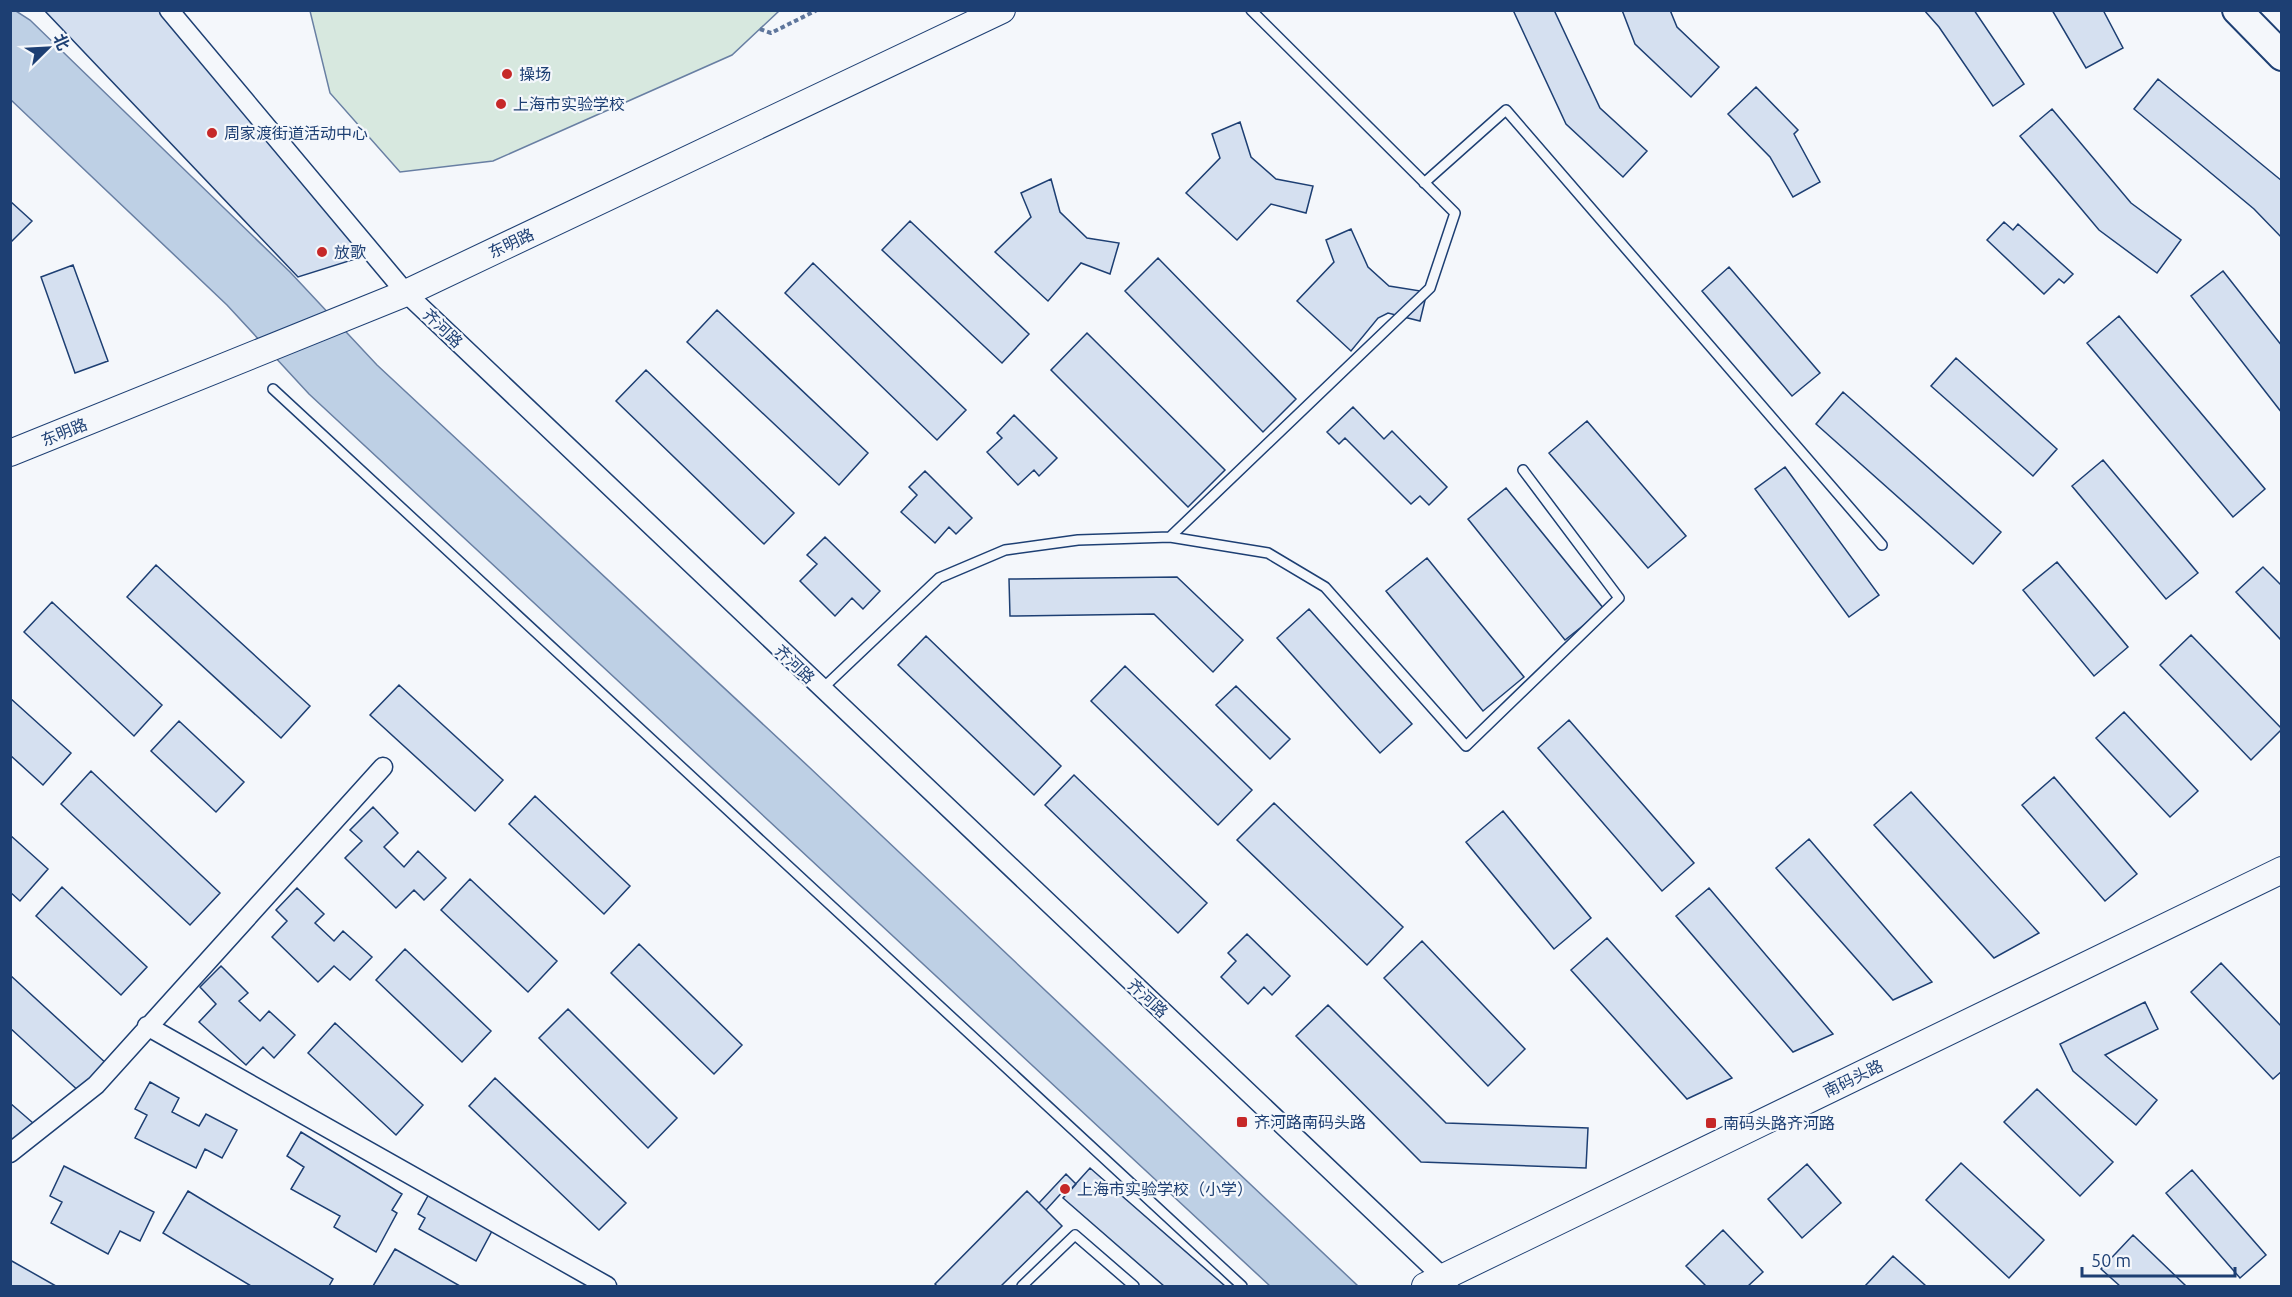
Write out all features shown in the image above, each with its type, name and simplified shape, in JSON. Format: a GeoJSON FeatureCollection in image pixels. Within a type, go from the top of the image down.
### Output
{"type":"FeatureCollection","features":[{"type":"Feature","properties":{"kind":"main road","name":"东明路"},"geometry":{"type":"LineString","coordinates":[[10,453],[406,293],[1002,10]]}},
{"type":"Feature","properties":{"kind":"main road"},"geometry":{"type":"LineString","coordinates":[[2237,10],[2282,56]]}},
{"type":"Feature","properties":{"kind":"main road","name":"南码头路"},"geometry":{"type":"LineString","coordinates":[[1440,1284],[2282,870]]}},
{"type":"Feature","properties":{"kind":"street","name":"齐河路"},"geometry":{"type":"LineString","coordinates":[[169,10],[406,293],[822,689],[1440,1284]]}},
{"type":"Feature","properties":{"kind":"street"},"geometry":{"type":"LineString","coordinates":[[10,1153],[96,1084],[383,767]]}},
{"type":"Feature","properties":{"kind":"street"},"geometry":{"type":"LineString","coordinates":[[147,1026],[607,1287]]}},
{"type":"Feature","properties":{"kind":"lane"},"geometry":{"type":"LineString","coordinates":[[1170,537],[1430,288],[1455,213],[1251,10]]}},
{"type":"Feature","properties":{"kind":"lane"},"geometry":{"type":"LineString","coordinates":[[1425,183],[1506,110],[1882,545]]}},
{"type":"Feature","properties":{"kind":"lane"},"geometry":{"type":"LineString","coordinates":[[273,389],[1242,1287]]}},
{"type":"Feature","properties":{"kind":"lane"},"geometry":{"type":"LineString","coordinates":[[822,689],[939,578],[1005,550],[1077,540],[1170,537],[1268,553],[1325,587],[1466,746],[1619,598],[1523,470]]}},
{"type":"Feature","properties":{"kind":"lane"},"geometry":{"type":"LineString","coordinates":[[1022,1287],[1075,1235],[1134,1287]]}},
{"type":"Feature","properties":{"kind":"path"},"geometry":{"type":"LineString","coordinates":[[760,29],[771,33],[817,10]]}},
{"type":"Feature","properties":{"kind":"shaded area","name":"操场"},"geometry":{"type":"Polygon","coordinates":[[[310,10],[779,11],[732,55],[493,161],[400,172],[330,93],[310,10]]]}},
{"type":"Feature","properties":{"kind":"water"},"geometry":{"type":"Polygon","coordinates":[[[10,11],[16,11],[30,20],[290,272],[377,365],[809,767],[1358,1286],[1270,1286],[309,394],[227,305],[11,100],[10,11]]]}},
{"type":"Feature","properties":{"kind":"building","name":"周家渡街道活动中心"},"geometry":{"type":"Polygon","coordinates":[[[44,10],[158,10],[368,255],[298,277],[44,10]]]}},
{"type":"Feature","properties":{"kind":"building"},"geometry":{"type":"Polygon","coordinates":[[[1513,10],[1554,10],[1600,108],[1647,151],[1623,177],[1566,124],[1513,10]]]}},
{"type":"Feature","properties":{"kind":"building"},"geometry":{"type":"Polygon","coordinates":[[[1622,10],[1670,10],[1677,27],[1719,67],[1691,97],[1635,44],[1622,10]]]}},
{"type":"Feature","properties":{"kind":"building"},"geometry":{"type":"Polygon","coordinates":[[[1924,10],[1974,10],[2024,84],[1993,106],[1939,27],[1924,10]]]}},
{"type":"Feature","properties":{"kind":"building"},"geometry":{"type":"Polygon","coordinates":[[[2052,10],[2103,10],[2123,48],[2086,68],[2052,10]]]}},
{"type":"Feature","properties":{"kind":"building"},"geometry":{"type":"Polygon","coordinates":[[[2158,79],[2282,181],[2282,238],[2254,209],[2134,109],[2158,79]]]}},
{"type":"Feature","properties":{"kind":"building"},"geometry":{"type":"Polygon","coordinates":[[[1756,87],[1798,130],[1794,134],[1820,182],[1793,197],[1770,157],[1728,114],[1756,87]]]}},
{"type":"Feature","properties":{"kind":"building"},"geometry":{"type":"Polygon","coordinates":[[[2052,109],[2131,203],[2181,240],[2157,273],[2099,230],[2020,136],[2052,109]]]}},
{"type":"Feature","properties":{"kind":"building"},"geometry":{"type":"Polygon","coordinates":[[[1240,122],[1251,157],[1276,179],[1313,186],[1306,213],[1271,204],[1237,240],[1186,193],[1220,158],[1212,134],[1240,122]]]}},
{"type":"Feature","properties":{"kind":"building"},"geometry":{"type":"Polygon","coordinates":[[[1051,179],[1060,212],[1087,238],[1119,243],[1110,274],[1081,263],[1048,301],[995,252],[1031,217],[1021,193],[1051,179]]]}},
{"type":"Feature","properties":{"kind":"building"},"geometry":{"type":"Polygon","coordinates":[[[10,201],[32,221],[10,243],[10,201]]]}},
{"type":"Feature","properties":{"kind":"building"},"geometry":{"type":"Polygon","coordinates":[[[910,221],[1029,334],[1002,363],[882,250],[910,221]]]}},
{"type":"Feature","properties":{"kind":"building"},"geometry":{"type":"Polygon","coordinates":[[[2004,222],[2013,230],[2018,224],[2073,274],[2064,283],[2059,279],[2044,294],[1987,240],[2004,222]]]}},
{"type":"Feature","properties":{"kind":"building"},"geometry":{"type":"Polygon","coordinates":[[[1351,229],[1368,267],[1389,286],[1427,292],[1420,321],[1388,313],[1378,318],[1351,351],[1297,301],[1334,262],[1326,240],[1351,229]]]}},
{"type":"Feature","properties":{"kind":"building"},"geometry":{"type":"Polygon","coordinates":[[[1158,258],[1296,399],[1263,432],[1125,291],[1158,258]]]}},
{"type":"Feature","properties":{"kind":"building"},"geometry":{"type":"Polygon","coordinates":[[[813,263],[966,410],[937,440],[785,293],[813,263]]]}},
{"type":"Feature","properties":{"kind":"building"},"geometry":{"type":"Polygon","coordinates":[[[73,265],[108,361],[75,373],[41,277],[73,265]]]}},
{"type":"Feature","properties":{"kind":"building"},"geometry":{"type":"Polygon","coordinates":[[[1729,267],[1820,373],[1792,396],[1702,291],[1729,267]]]}},
{"type":"Feature","properties":{"kind":"building"},"geometry":{"type":"Polygon","coordinates":[[[2223,271],[2282,346],[2282,413],[2191,296],[2223,271]]]}},
{"type":"Feature","properties":{"kind":"building"},"geometry":{"type":"Polygon","coordinates":[[[717,310],[868,453],[839,485],[687,342],[717,310]]]}},
{"type":"Feature","properties":{"kind":"building"},"geometry":{"type":"Polygon","coordinates":[[[2119,316],[2265,489],[2233,517],[2087,343],[2119,316]]]}},
{"type":"Feature","properties":{"kind":"building"},"geometry":{"type":"Polygon","coordinates":[[[1087,333],[1225,470],[1188,507],[1051,370],[1087,333]]]}},
{"type":"Feature","properties":{"kind":"building"},"geometry":{"type":"Polygon","coordinates":[[[1956,358],[2057,449],[2033,476],[1931,386],[1956,358]]]}},
{"type":"Feature","properties":{"kind":"building"},"geometry":{"type":"Polygon","coordinates":[[[646,370],[794,513],[764,544],[616,401],[646,370]]]}},
{"type":"Feature","properties":{"kind":"building"},"geometry":{"type":"Polygon","coordinates":[[[1843,392],[2001,532],[1973,564],[1816,424],[1843,392]]]}},
{"type":"Feature","properties":{"kind":"building"},"geometry":{"type":"Polygon","coordinates":[[[1353,407],[1384,439],[1392,431],[1447,487],[1429,505],[1420,496],[1411,504],[1345,438],[1339,444],[1327,432],[1353,407]]]}},
{"type":"Feature","properties":{"kind":"building"},"geometry":{"type":"Polygon","coordinates":[[[1014,415],[1057,458],[1039,476],[1034,470],[1018,485],[987,452],[1002,438],[997,433],[1014,415]]]}},
{"type":"Feature","properties":{"kind":"building"},"geometry":{"type":"Polygon","coordinates":[[[1587,421],[1686,536],[1648,568],[1549,453],[1587,421]]]}},
{"type":"Feature","properties":{"kind":"building"},"geometry":{"type":"Polygon","coordinates":[[[2103,460],[2198,573],[2166,599],[2072,486],[2103,460]]]}},
{"type":"Feature","properties":{"kind":"building"},"geometry":{"type":"Polygon","coordinates":[[[1785,467],[1879,595],[1849,617],[1755,489],[1785,467]]]}},
{"type":"Feature","properties":{"kind":"building"},"geometry":{"type":"Polygon","coordinates":[[[925,471],[972,518],[956,534],[949,527],[935,543],[901,512],[917,495],[909,487],[925,471]]]}},
{"type":"Feature","properties":{"kind":"building"},"geometry":{"type":"Polygon","coordinates":[[[1506,488],[1604,609],[1565,640],[1468,519],[1506,488]]]}},
{"type":"Feature","properties":{"kind":"building"},"geometry":{"type":"Polygon","coordinates":[[[825,537],[880,591],[863,609],[852,598],[835,616],[800,581],[817,564],[807,555],[825,537]]]}},
{"type":"Feature","properties":{"kind":"building"},"geometry":{"type":"Polygon","coordinates":[[[1427,558],[1524,677],[1483,711],[1386,591],[1427,558]]]}},
{"type":"Feature","properties":{"kind":"building"},"geometry":{"type":"Polygon","coordinates":[[[2057,562],[2128,647],[2094,676],[2023,590],[2057,562]]]}},
{"type":"Feature","properties":{"kind":"building"},"geometry":{"type":"Polygon","coordinates":[[[156,565],[310,706],[281,738],[127,597],[156,565]]]}},
{"type":"Feature","properties":{"kind":"building"},"geometry":{"type":"Polygon","coordinates":[[[2263,567],[2282,586],[2282,641],[2236,592],[2263,567]]]}},
{"type":"Feature","properties":{"kind":"building"},"geometry":{"type":"Polygon","coordinates":[[[1177,577],[1243,640],[1213,672],[1154,614],[1010,616],[1009,579],[1177,577]]]}},
{"type":"Feature","properties":{"kind":"building"},"geometry":{"type":"Polygon","coordinates":[[[52,602],[162,705],[134,736],[24,632],[52,602]]]}},
{"type":"Feature","properties":{"kind":"building"},"geometry":{"type":"Polygon","coordinates":[[[1309,609],[1412,724],[1380,753],[1277,638],[1309,609]]]}},
{"type":"Feature","properties":{"kind":"building"},"geometry":{"type":"Polygon","coordinates":[[[2191,635],[2282,729],[2251,760],[2160,665],[2191,635]]]}},
{"type":"Feature","properties":{"kind":"building"},"geometry":{"type":"Polygon","coordinates":[[[926,636],[1061,766],[1034,795],[898,665],[926,636]]]}},
{"type":"Feature","properties":{"kind":"building"},"geometry":{"type":"Polygon","coordinates":[[[1125,666],[1252,790],[1218,825],[1091,701],[1125,666]]]}},
{"type":"Feature","properties":{"kind":"building"},"geometry":{"type":"Polygon","coordinates":[[[399,685],[503,780],[475,811],[370,715],[399,685]]]}},
{"type":"Feature","properties":{"kind":"building"},"geometry":{"type":"Polygon","coordinates":[[[1236,686],[1290,739],[1270,759],[1216,705],[1236,686]]]}},
{"type":"Feature","properties":{"kind":"building"},"geometry":{"type":"Polygon","coordinates":[[[10,698],[71,753],[43,785],[10,755],[10,698]]]}},
{"type":"Feature","properties":{"kind":"building"},"geometry":{"type":"Polygon","coordinates":[[[2124,712],[2198,791],[2170,817],[2096,738],[2124,712]]]}},
{"type":"Feature","properties":{"kind":"building"},"geometry":{"type":"Polygon","coordinates":[[[1569,720],[1694,863],[1662,891],[1538,748],[1569,720]]]}},
{"type":"Feature","properties":{"kind":"building"},"geometry":{"type":"Polygon","coordinates":[[[179,721],[244,782],[216,812],[151,751],[179,721]]]}},
{"type":"Feature","properties":{"kind":"building"},"geometry":{"type":"Polygon","coordinates":[[[91,771],[220,893],[190,925],[61,804],[91,771]]]}},
{"type":"Feature","properties":{"kind":"building"},"geometry":{"type":"Polygon","coordinates":[[[1074,775],[1207,903],[1178,933],[1045,805],[1074,775]]]}},
{"type":"Feature","properties":{"kind":"building"},"geometry":{"type":"Polygon","coordinates":[[[2054,777],[2137,874],[2105,901],[2022,805],[2054,777]]]}},
{"type":"Feature","properties":{"kind":"building"},"geometry":{"type":"Polygon","coordinates":[[[1911,792],[2039,933],[1994,958],[1874,825],[1911,792]]]}},
{"type":"Feature","properties":{"kind":"building"},"geometry":{"type":"Polygon","coordinates":[[[535,796],[630,886],[604,914],[509,824],[535,796]]]}},
{"type":"Feature","properties":{"kind":"building"},"geometry":{"type":"Polygon","coordinates":[[[1274,803],[1403,927],[1367,965],[1237,840],[1274,803]]]}},
{"type":"Feature","properties":{"kind":"building"},"geometry":{"type":"Polygon","coordinates":[[[373,807],[398,833],[384,847],[404,867],[418,851],[446,878],[424,900],[414,890],[396,908],[345,858],[362,841],[350,830],[373,807]]]}},
{"type":"Feature","properties":{"kind":"building"},"geometry":{"type":"Polygon","coordinates":[[[1503,811],[1591,918],[1554,949],[1466,842],[1503,811]]]}},
{"type":"Feature","properties":{"kind":"building"},"geometry":{"type":"Polygon","coordinates":[[[10,835],[48,869],[20,901],[10,892],[10,835]]]}},
{"type":"Feature","properties":{"kind":"building"},"geometry":{"type":"Polygon","coordinates":[[[1809,839],[1932,982],[1893,1000],[1776,868],[1809,839]]]}},
{"type":"Feature","properties":{"kind":"building"},"geometry":{"type":"Polygon","coordinates":[[[470,879],[557,961],[528,992],[441,910],[470,879]]]}},
{"type":"Feature","properties":{"kind":"building"},"geometry":{"type":"Polygon","coordinates":[[[62,887],[147,967],[121,995],[36,916],[62,887]]]}},
{"type":"Feature","properties":{"kind":"building"},"geometry":{"type":"Polygon","coordinates":[[[297,888],[324,914],[315,923],[334,941],[343,931],[372,957],[350,980],[334,966],[318,982],[272,937],[287,921],[276,910],[297,888]]]}},
{"type":"Feature","properties":{"kind":"building"},"geometry":{"type":"Polygon","coordinates":[[[1709,888],[1833,1034],[1793,1052],[1676,916],[1709,888]]]}},
{"type":"Feature","properties":{"kind":"building"},"geometry":{"type":"Polygon","coordinates":[[[1247,934],[1290,976],[1272,995],[1264,987],[1248,1004],[1221,977],[1236,961],[1228,953],[1247,934]]]}},
{"type":"Feature","properties":{"kind":"building"},"geometry":{"type":"Polygon","coordinates":[[[1607,938],[1732,1078],[1687,1099],[1571,970],[1607,938]]]}},
{"type":"Feature","properties":{"kind":"building"},"geometry":{"type":"Polygon","coordinates":[[[1422,941],[1525,1049],[1488,1086],[1384,978],[1422,941]]]}},
{"type":"Feature","properties":{"kind":"building"},"geometry":{"type":"Polygon","coordinates":[[[639,944],[742,1045],[714,1074],[611,973],[639,944]]]}},
{"type":"Feature","properties":{"kind":"building"},"geometry":{"type":"Polygon","coordinates":[[[405,949],[491,1031],[462,1062],[376,980],[405,949]]]}},
{"type":"Feature","properties":{"kind":"building"},"geometry":{"type":"Polygon","coordinates":[[[2221,963],[2282,1027],[2282,1071],[2273,1079],[2191,992],[2221,963]]]}},
{"type":"Feature","properties":{"kind":"building"},"geometry":{"type":"Polygon","coordinates":[[[221,966],[248,993],[239,1001],[260,1021],[269,1011],[295,1035],[274,1058],[263,1047],[246,1065],[199,1022],[216,1004],[200,987],[221,966]]]}},
{"type":"Feature","properties":{"kind":"building"},"geometry":{"type":"Polygon","coordinates":[[[10,975],[108,1065],[82,1094],[10,1028],[10,975]]]}},
{"type":"Feature","properties":{"kind":"building"},"geometry":{"type":"Polygon","coordinates":[[[2145,1002],[2158,1029],[2105,1055],[2157,1100],[2136,1125],[2073,1071],[2060,1044],[2145,1002]]]}},
{"type":"Feature","properties":{"kind":"building"},"geometry":{"type":"Polygon","coordinates":[[[1328,1005],[1446,1123],[1588,1128],[1586,1168],[1421,1162],[1296,1036],[1328,1005]]]}},
{"type":"Feature","properties":{"kind":"building"},"geometry":{"type":"Polygon","coordinates":[[[568,1009],[677,1118],[648,1148],[539,1038],[568,1009]]]}},
{"type":"Feature","properties":{"kind":"building"},"geometry":{"type":"Polygon","coordinates":[[[335,1023],[423,1105],[396,1135],[308,1053],[335,1023]]]}},
{"type":"Feature","properties":{"kind":"building"},"geometry":{"type":"Polygon","coordinates":[[[495,1078],[626,1203],[599,1230],[469,1106],[495,1078]]]}},
{"type":"Feature","properties":{"kind":"building"},"geometry":{"type":"Polygon","coordinates":[[[150,1082],[179,1098],[172,1112],[199,1126],[206,1114],[237,1130],[222,1158],[205,1149],[196,1168],[135,1138],[147,1115],[135,1109],[150,1082]]]}},
{"type":"Feature","properties":{"kind":"building"},"geometry":{"type":"Polygon","coordinates":[[[2037,1089],[2113,1162],[2080,1196],[2004,1122],[2037,1089]]]}},
{"type":"Feature","properties":{"kind":"building"},"geometry":{"type":"Polygon","coordinates":[[[10,1103],[33,1123],[15,1143],[10,1142],[10,1103]]]}},
{"type":"Feature","properties":{"kind":"building"},"geometry":{"type":"Polygon","coordinates":[[[301,1132],[402,1194],[392,1210],[397,1213],[376,1252],[334,1227],[340,1216],[291,1189],[304,1167],[287,1156],[301,1132]]]}},
{"type":"Feature","properties":{"kind":"building"},"geometry":{"type":"Polygon","coordinates":[[[1961,1163],[2044,1240],[2009,1278],[1926,1200],[1961,1163]]]}},
{"type":"Feature","properties":{"kind":"building"},"geometry":{"type":"Polygon","coordinates":[[[1807,1164],[1841,1203],[1802,1238],[1768,1199],[1807,1164]]]}},
{"type":"Feature","properties":{"kind":"building"},"geometry":{"type":"Polygon","coordinates":[[[64,1166],[154,1212],[140,1241],[120,1231],[108,1254],[51,1223],[62,1202],[50,1196],[64,1166]]]}},
{"type":"Feature","properties":{"kind":"building"},"geometry":{"type":"Polygon","coordinates":[[[1090,1168],[1225,1286],[1164,1286],[1063,1198],[1090,1168]]]}},
{"type":"Feature","properties":{"kind":"building"},"geometry":{"type":"Polygon","coordinates":[[[2192,1170],[2266,1255],[2240,1278],[2166,1193],[2192,1170]]]}},
{"type":"Feature","properties":{"kind":"building"},"geometry":{"type":"Polygon","coordinates":[[[1066,1174],[1076,1184],[1070,1191],[1066,1188],[1046,1210],[1039,1203],[1066,1174]]]}},
{"type":"Feature","properties":{"kind":"building"},"geometry":{"type":"Polygon","coordinates":[[[188,1191],[333,1279],[329,1286],[251,1286],[163,1233],[188,1191]]]}},
{"type":"Feature","properties":{"kind":"building"},"geometry":{"type":"Polygon","coordinates":[[[1027,1191],[1062,1226],[1001,1286],[937,1286],[935,1284],[1027,1191]]]}},
{"type":"Feature","properties":{"kind":"building"},"geometry":{"type":"Polygon","coordinates":[[[429,1194],[492,1231],[476,1261],[419,1229],[425,1218],[418,1214],[429,1194]]]}},
{"type":"Feature","properties":{"kind":"building"},"geometry":{"type":"Polygon","coordinates":[[[1723,1230],[1763,1272],[1748,1286],[1706,1286],[1686,1266],[1723,1230]]]}},
{"type":"Feature","properties":{"kind":"building"},"geometry":{"type":"Polygon","coordinates":[[[2133,1235],[2186,1286],[2120,1286],[2101,1269],[2133,1235]]]}},
{"type":"Feature","properties":{"kind":"building"},"geometry":{"type":"Polygon","coordinates":[[[395,1249],[460,1286],[373,1286],[395,1249]]]}},
{"type":"Feature","properties":{"kind":"building"},"geometry":{"type":"Polygon","coordinates":[[[1893,1256],[1926,1286],[1865,1286],[1893,1256]]]}},
{"type":"Feature","properties":{"kind":"building"},"geometry":{"type":"Polygon","coordinates":[[[10,1260],[56,1286],[10,1286],[10,1260]]]}},
{"type":"Feature","properties":{"kind":"place","name":"操场"},"geometry":{"type":"Point","coordinates":[507,74]}},
{"type":"Feature","properties":{"kind":"place","name":"上海市实验学校"},"geometry":{"type":"Point","coordinates":[501,104]}},
{"type":"Feature","properties":{"kind":"place","name":"周家渡街道活动中心"},"geometry":{"type":"Point","coordinates":[212,133]}},
{"type":"Feature","properties":{"kind":"place","name":"放歌"},"geometry":{"type":"Point","coordinates":[322,252]}},
{"type":"Feature","properties":{"kind":"place","name":"齐河路南码头路"},"geometry":{"type":"Point","coordinates":[1242,1122]}},
{"type":"Feature","properties":{"kind":"place","name":"南码头路齐河路"},"geometry":{"type":"Point","coordinates":[1711,1123]}},
{"type":"Feature","properties":{"kind":"place","name":"上海市实验学校（小学）"},"geometry":{"type":"Point","coordinates":[1065,1189]}}]}
